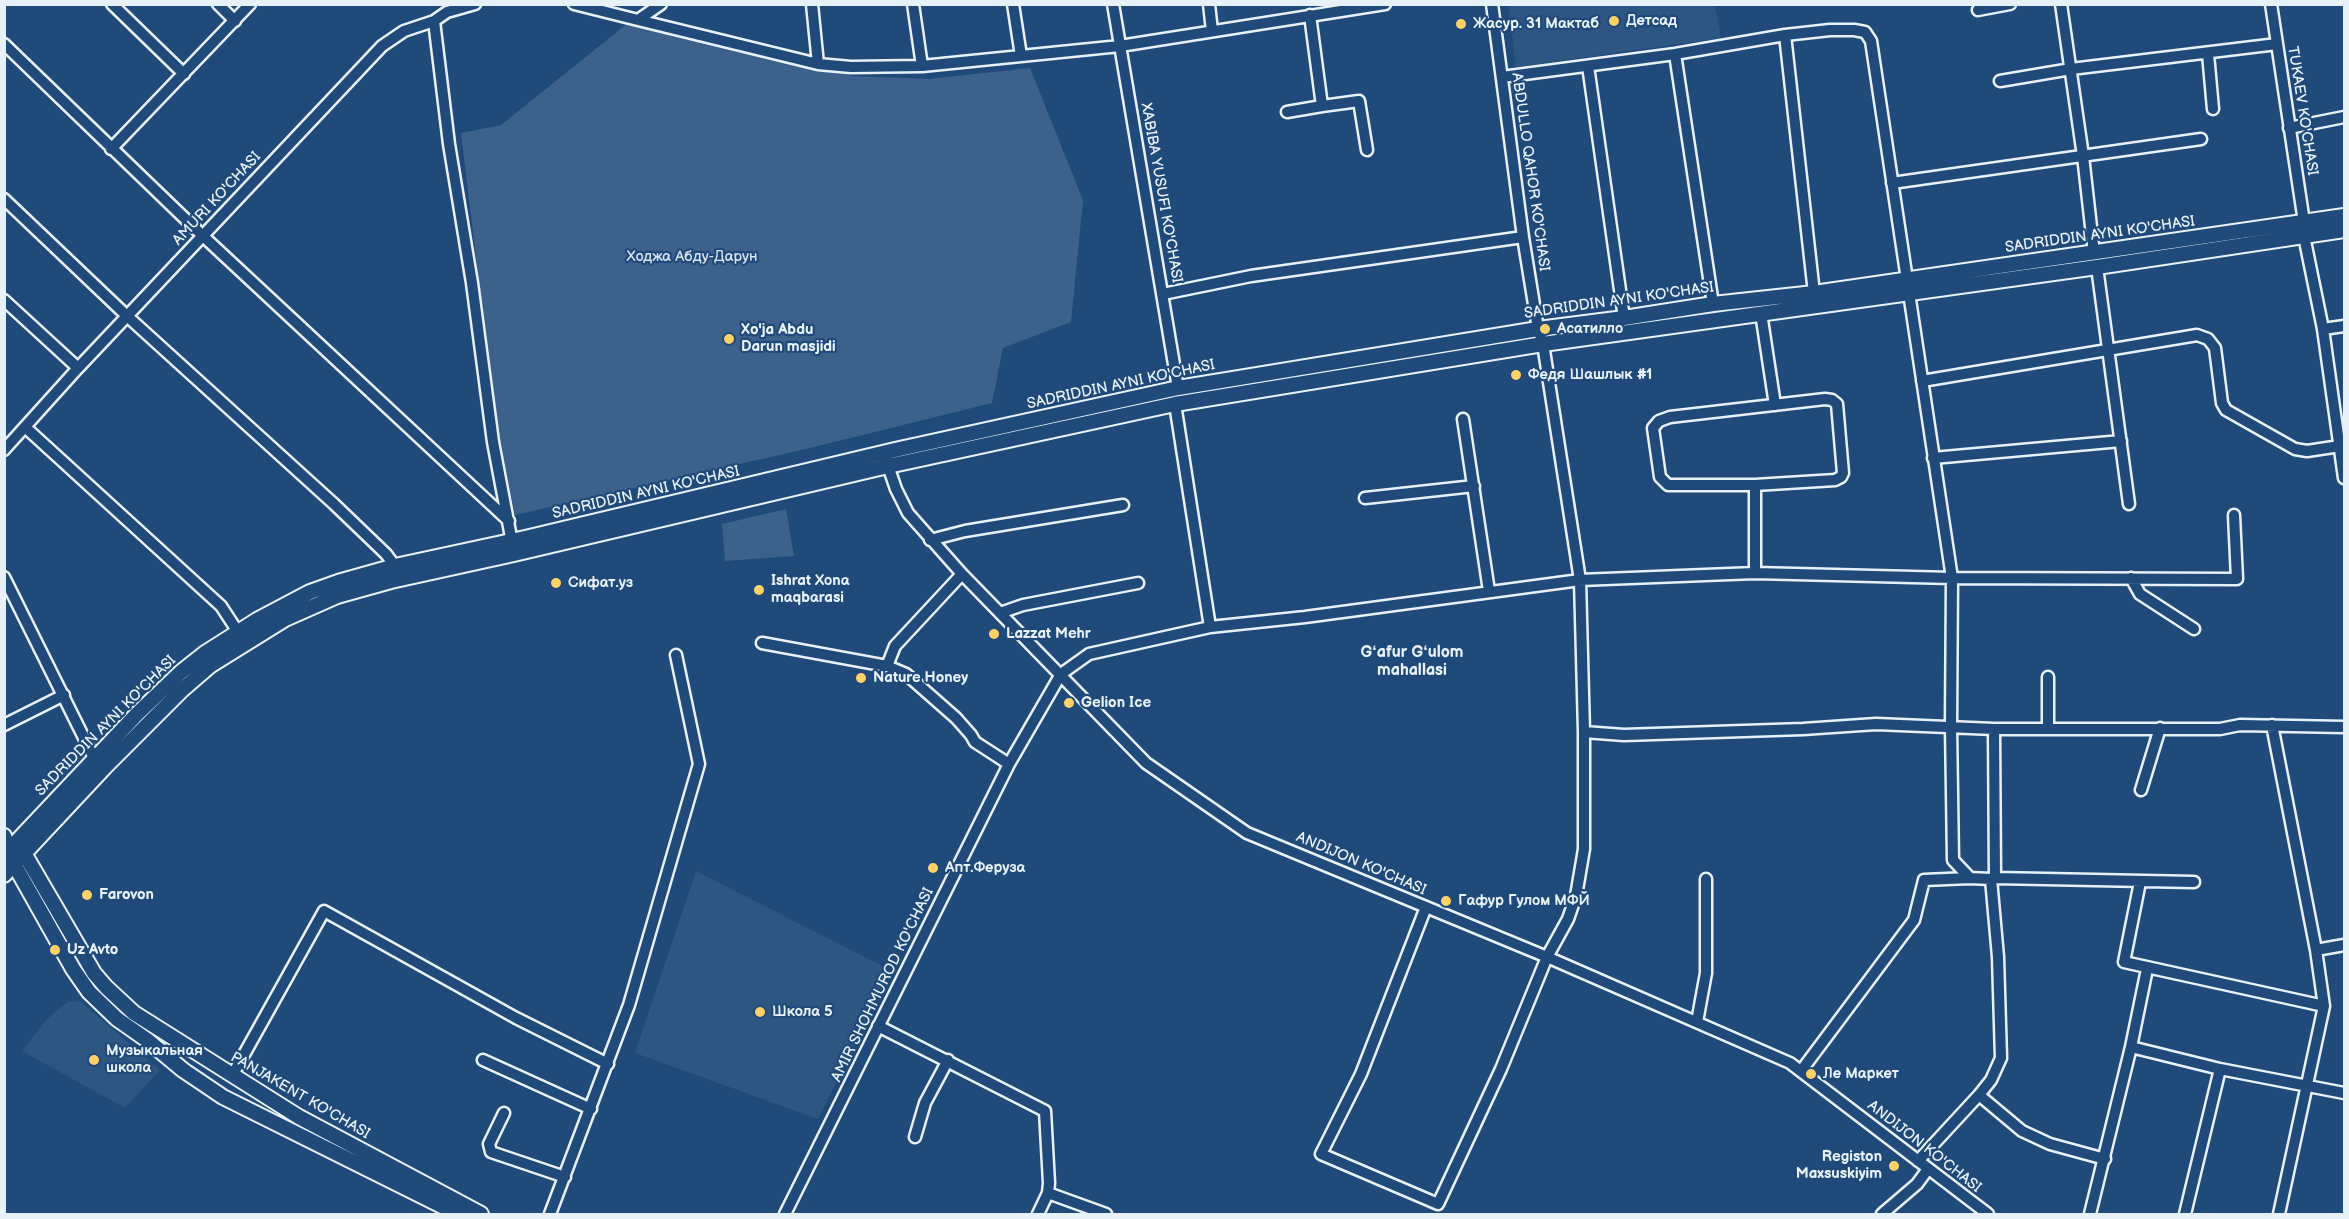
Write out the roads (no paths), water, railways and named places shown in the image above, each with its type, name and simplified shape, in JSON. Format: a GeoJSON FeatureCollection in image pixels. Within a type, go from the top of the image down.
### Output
{"type":"FeatureCollection","features":[{"type":"Feature","properties":{"kind":"main road","name":"SADRIDDIN AYNI KO'CHASI"},"geometry":{"type":"LineString","coordinates":[[886,460],[1175,404],[1543,344],[1761,313],[1908,287],[2304,229],[2344,216]]}},
{"type":"Feature","properties":{"kind":"main road","name":"SADRIDDIN AYNI KO'CHASI"},"geometry":{"type":"LineString","coordinates":[[2304,229],[2344,230]]}},
{"type":"Feature","properties":{"kind":"main road","name":"SADRIDDIN AYNI KO'CHASI"},"geometry":{"type":"LineString","coordinates":[[24,853],[105,766],[182,690],[211,665],[257,634],[337,596],[513,548],[1178,388],[1538,329],[1713,304],[1814,293],[1908,287]]}},
{"type":"Feature","properties":{"kind":"main road","name":"SADRIDDIN AYNI KO'CHASI"},"geometry":{"type":"LineString","coordinates":[[8,856],[94,758],[181,672],[238,632],[310,592],[338,582],[395,566],[513,548]]}},
{"type":"Feature","properties":{"kind":"main road"},"geometry":{"type":"LineString","coordinates":[[8,856],[24,853]]}},
{"type":"Feature","properties":{"kind":"main road","name":"PANJAKENT KO'CHASI"},"geometry":{"type":"LineString","coordinates":[[24,853],[83,957],[106,987],[134,1013],[194,1053],[299,1117],[481,1215]]}},
{"type":"Feature","properties":{"kind":"main road","name":"PANJAKENT KO'CHASI"},"geometry":{"type":"LineString","coordinates":[[8,856],[73,969],[89,992],[117,1019],[183,1070],[223,1097],[458,1215]]}},
{"type":"Feature","properties":{"kind":"main road"},"geometry":{"type":"LineString","coordinates":[[183,1070],[194,1053]]}},
{"type":"Feature","properties":{"kind":"street"},"geometry":{"type":"LineString","coordinates":[[112,4],[184,74]]}},
{"type":"Feature","properties":{"kind":"street"},"geometry":{"type":"LineString","coordinates":[[218,4],[235,21]]}},
{"type":"Feature","properties":{"kind":"street"},"geometry":{"type":"LineString","coordinates":[[111,148],[250,4]]}},
{"type":"Feature","properties":{"kind":"street","name":"AMURI KO'CHASI"},"geometry":{"type":"LineString","coordinates":[[4,450],[78,368],[382,46],[404,30],[434,21],[447,12],[475,4]]}},
{"type":"Feature","properties":{"kind":"street"},"geometry":{"type":"LineString","coordinates":[[574,4],[818,64],[851,67],[922,66],[1120,46],[1385,4]]}},
{"type":"Feature","properties":{"kind":"street"},"geometry":{"type":"LineString","coordinates":[[638,21],[661,4]]}},
{"type":"Feature","properties":{"kind":"street"},"geometry":{"type":"LineString","coordinates":[[812,4],[818,64]]}},
{"type":"Feature","properties":{"kind":"street"},"geometry":{"type":"LineString","coordinates":[[913,4],[922,66]]}},
{"type":"Feature","properties":{"kind":"street"},"geometry":{"type":"LineString","coordinates":[[1013,4],[1021,56]]}},
{"type":"Feature","properties":{"kind":"street","name":"XABIBA YUSUFI KO'CHASI"},"geometry":{"type":"LineString","coordinates":[[1113,4],[1178,388]]}},
{"type":"Feature","properties":{"kind":"street"},"geometry":{"type":"LineString","coordinates":[[1209,4],[1212,31]]}},
{"type":"Feature","properties":{"kind":"street","name":"ABDULLO QAHOR KO'CHASI"},"geometry":{"type":"LineString","coordinates":[[1426,907],[1361,1074],[1321,1154],[1438,1204],[1501,1069],[1547,957],[1568,919],[1576,896],[1584,849],[1581,580],[1543,344],[1538,329],[1523,237],[1492,4]]}},
{"type":"Feature","properties":{"kind":"street"},"geometry":{"type":"LineString","coordinates":[[1978,10],[2010,4]]}},
{"type":"Feature","properties":{"kind":"street"},"geometry":{"type":"LineString","coordinates":[[2061,4],[2129,504]]}},
{"type":"Feature","properties":{"kind":"street","name":"TUKAEV KO'CHASI"},"geometry":{"type":"LineString","coordinates":[[2271,4],[2304,229],[2324,329],[2344,478]]}},
{"type":"Feature","properties":{"kind":"street"},"geometry":{"type":"LineString","coordinates":[[1310,15],[1322,106]]}},
{"type":"Feature","properties":{"kind":"street"},"geometry":{"type":"LineString","coordinates":[[434,21],[449,144],[472,283],[493,442],[510,521],[513,548]]}},
{"type":"Feature","properties":{"kind":"street"},"geometry":{"type":"LineString","coordinates":[[1502,77],[1830,30],[1865,32],[1871,41],[1952,578],[1953,860],[1970,878]]}},
{"type":"Feature","properties":{"kind":"street"},"geometry":{"type":"LineString","coordinates":[[1785,35],[1814,293]]}},
{"type":"Feature","properties":{"kind":"street"},"geometry":{"type":"LineString","coordinates":[[4,44],[203,236],[510,521]]}},
{"type":"Feature","properties":{"kind":"street"},"geometry":{"type":"LineString","coordinates":[[2000,81],[2071,69],[2277,44]]}},
{"type":"Feature","properties":{"kind":"street"},"geometry":{"type":"LineString","coordinates":[[1675,54],[1713,304]]}},
{"type":"Feature","properties":{"kind":"street"},"geometry":{"type":"LineString","coordinates":[[2208,54],[2213,109]]}},
{"type":"Feature","properties":{"kind":"street"},"geometry":{"type":"LineString","coordinates":[[1588,66],[1624,318]]}},
{"type":"Feature","properties":{"kind":"street"},"geometry":{"type":"LineString","coordinates":[[1287,112],[1359,101],[1366,150]]}},
{"type":"Feature","properties":{"kind":"street"},"geometry":{"type":"LineString","coordinates":[[2289,128],[2344,117]]}},
{"type":"Feature","properties":{"kind":"street"},"geometry":{"type":"LineString","coordinates":[[1892,183],[2201,139]]}},
{"type":"Feature","properties":{"kind":"street"},"geometry":{"type":"LineString","coordinates":[[4,199],[334,504],[386,554],[395,566]]}},
{"type":"Feature","properties":{"kind":"street"},"geometry":{"type":"LineString","coordinates":[[1163,294],[1251,276],[1523,237]]}},
{"type":"Feature","properties":{"kind":"street"},"geometry":{"type":"LineString","coordinates":[[4,300],[78,368]]}},
{"type":"Feature","properties":{"kind":"street"},"geometry":{"type":"LineString","coordinates":[[1761,313],[1775,405]]}},
{"type":"Feature","properties":{"kind":"street"},"geometry":{"type":"LineString","coordinates":[[2324,329],[2344,326]]}},
{"type":"Feature","properties":{"kind":"street"},"geometry":{"type":"LineString","coordinates":[[1922,381],[2197,335],[2208,339],[2215,348],[2222,403],[2226,410],[2295,449],[2307,451],[2340,446]]}},
{"type":"Feature","properties":{"kind":"street"},"geometry":{"type":"LineString","coordinates":[[1832,400],[1836,404],[1843,472],[1841,477],[1835,480],[1755,484],[1668,485],[1660,477],[1653,428],[1659,421],[1670,417],[1832,400]]}},
{"type":"Feature","properties":{"kind":"street"},"geometry":{"type":"LineString","coordinates":[[1175,404],[1210,627]]}},
{"type":"Feature","properties":{"kind":"street"},"geometry":{"type":"LineString","coordinates":[[1463,419],[1490,591]]}},
{"type":"Feature","properties":{"kind":"street"},"geometry":{"type":"LineString","coordinates":[[25,427],[221,606],[238,632]]}},
{"type":"Feature","properties":{"kind":"street"},"geometry":{"type":"LineString","coordinates":[[1933,458],[2121,441]]}},
{"type":"Feature","properties":{"kind":"street","name":"ANDIJON KO'CHASI"},"geometry":{"type":"LineString","coordinates":[[886,460],[896,489],[908,513],[962,574],[1146,763],[1247,833],[1547,957],[1790,1063],[1988,1215]]}},
{"type":"Feature","properties":{"kind":"street"},"geometry":{"type":"LineString","coordinates":[[1755,484],[1755,573]]}},
{"type":"Feature","properties":{"kind":"street"},"geometry":{"type":"LineString","coordinates":[[1365,498],[1474,486]]}},
{"type":"Feature","properties":{"kind":"street"},"geometry":{"type":"LineString","coordinates":[[930,540],[965,531],[1123,505]]}},
{"type":"Feature","properties":{"kind":"street"},"geometry":{"type":"LineString","coordinates":[[1061,674],[1089,654],[1210,627],[1305,617],[1581,580],[1755,573],[1952,578],[2237,579],[2234,514]]}},
{"type":"Feature","properties":{"kind":"street"},"geometry":{"type":"LineString","coordinates":[[887,666],[895,646],[962,574]]}},
{"type":"Feature","properties":{"kind":"street"},"geometry":{"type":"LineString","coordinates":[[4,577],[94,758]]}},
{"type":"Feature","properties":{"kind":"street"},"geometry":{"type":"LineString","coordinates":[[2131,578],[2140,594],[2194,629]]}},
{"type":"Feature","properties":{"kind":"street"},"geometry":{"type":"LineString","coordinates":[[1000,613],[1023,605],[1138,583]]}},
{"type":"Feature","properties":{"kind":"street"},"geometry":{"type":"LineString","coordinates":[[762,643],[887,666],[906,674],[956,718],[975,742],[1009,764]]}},
{"type":"Feature","properties":{"kind":"street"},"geometry":{"type":"LineString","coordinates":[[550,1215],[629,1005],[699,764],[676,655]]}},
{"type":"Feature","properties":{"kind":"street","name":"AMIR SHOHMUROD KO'CHASI"},"geometry":{"type":"LineString","coordinates":[[785,1215],[1009,764],[1061,674]]}},
{"type":"Feature","properties":{"kind":"street"},"geometry":{"type":"LineString","coordinates":[[2048,677],[2048,729]]}},
{"type":"Feature","properties":{"kind":"street"},"geometry":{"type":"LineString","coordinates":[[4,725],[64,695]]}},
{"type":"Feature","properties":{"kind":"street"},"geometry":{"type":"LineString","coordinates":[[1584,732],[1623,735],[1803,729],[1876,724],[1994,729],[2220,729],[2241,725],[2344,727]]}},
{"type":"Feature","properties":{"kind":"street"},"geometry":{"type":"LineString","coordinates":[[2272,725],[2316,950],[2324,1006],[2279,1215]]}},
{"type":"Feature","properties":{"kind":"street"},"geometry":{"type":"LineString","coordinates":[[2141,790],[2160,728]]}},
{"type":"Feature","properties":{"kind":"street"},"geometry":{"type":"LineString","coordinates":[[1918,1161],[1979,1095],[1991,1080],[2001,1058],[1993,879],[1994,729]]}},
{"type":"Feature","properties":{"kind":"street"},"geometry":{"type":"LineString","coordinates":[[1802,1071],[1914,920],[1924,880],[1970,878],[2194,882]]}},
{"type":"Feature","properties":{"kind":"street"},"geometry":{"type":"LineString","coordinates":[[1697,1022],[1706,973],[1706,879]]}},
{"type":"Feature","properties":{"kind":"street"},"geometry":{"type":"LineString","coordinates":[[2140,882],[2124,962],[2147,969],[2324,1006]]}},
{"type":"Feature","properties":{"kind":"street"},"geometry":{"type":"LineString","coordinates":[[232,1076],[324,911],[516,1018],[608,1064]]}},
{"type":"Feature","properties":{"kind":"street"},"geometry":{"type":"LineString","coordinates":[[2316,950],[2344,945]]}},
{"type":"Feature","properties":{"kind":"street"},"geometry":{"type":"LineString","coordinates":[[2090,1215],[2131,1047],[2147,969]]}},
{"type":"Feature","properties":{"kind":"street"},"geometry":{"type":"LineString","coordinates":[[878,1026],[1045,1111],[1048,1193],[1038,1215]]}},
{"type":"Feature","properties":{"kind":"street"},"geometry":{"type":"LineString","coordinates":[[2131,1047],[2220,1070],[2344,1093]]}},
{"type":"Feature","properties":{"kind":"street"},"geometry":{"type":"LineString","coordinates":[[483,1060],[591,1109]]}},
{"type":"Feature","properties":{"kind":"street"},"geometry":{"type":"LineString","coordinates":[[915,1137],[925,1103],[948,1060]]}},
{"type":"Feature","properties":{"kind":"street"},"geometry":{"type":"LineString","coordinates":[[2186,1215],[2220,1070]]}},
{"type":"Feature","properties":{"kind":"street"},"geometry":{"type":"LineString","coordinates":[[1979,1095],[2022,1131],[2050,1144],[2105,1159]]}},
{"type":"Feature","properties":{"kind":"street"},"geometry":{"type":"LineString","coordinates":[[504,1113],[489,1144],[491,1152],[565,1178]]}},
{"type":"Feature","properties":{"kind":"street"},"geometry":{"type":"LineString","coordinates":[[1882,1215],[1917,1184],[1928,1169]]}},
{"type":"Feature","properties":{"kind":"street"},"geometry":{"type":"LineString","coordinates":[[1048,1193],[1106,1215]]}},
{"type":"Feature","properties":{"kind":"place","name":"Детсад"},"geometry":{"type":"Point","coordinates":[1614,21]}},
{"type":"Feature","properties":{"kind":"place","name":"Жасур. 31 Мактаб"},"geometry":{"type":"Point","coordinates":[1461,24]}},
{"type":"Feature","properties":{"kind":"place","name":"Асатилло"},"geometry":{"type":"Point","coordinates":[1545,329]}},
{"type":"Feature","properties":{"kind":"place","name":"Xo'ja Abdu Darun masjidi"},"geometry":{"type":"Point","coordinates":[729,339]}},
{"type":"Feature","properties":{"kind":"place","name":"Федя Шашлык #1"},"geometry":{"type":"Point","coordinates":[1516,375]}},
{"type":"Feature","properties":{"kind":"place","name":"Сифат.уз"},"geometry":{"type":"Point","coordinates":[556,583]}},
{"type":"Feature","properties":{"kind":"place","name":"Ishrat Хоnа mаqbаrasi"},"geometry":{"type":"Point","coordinates":[759,590]}},
{"type":"Feature","properties":{"kind":"place","name":"Lazzat Mehr"},"geometry":{"type":"Point","coordinates":[994,634]}},
{"type":"Feature","properties":{"kind":"place","name":"Nature Honey"},"geometry":{"type":"Point","coordinates":[861,678]}},
{"type":"Feature","properties":{"kind":"place","name":"Gelion Ice"},"geometry":{"type":"Point","coordinates":[1069,703]}},
{"type":"Feature","properties":{"kind":"place","name":"Апт.Феруза"},"geometry":{"type":"Point","coordinates":[933,868]}},
{"type":"Feature","properties":{"kind":"place","name":"Farovon"},"geometry":{"type":"Point","coordinates":[87,895]}},
{"type":"Feature","properties":{"kind":"place","name":"Гафур Гулом МФЙ"},"geometry":{"type":"Point","coordinates":[1446,901]}},
{"type":"Feature","properties":{"kind":"place","name":"Uz Avto"},"geometry":{"type":"Point","coordinates":[55,950]}},
{"type":"Feature","properties":{"kind":"place","name":"Школа 5"},"geometry":{"type":"Point","coordinates":[760,1012]}},
{"type":"Feature","properties":{"kind":"place","name":"Музыкальная школа"},"geometry":{"type":"Point","coordinates":[94,1060]}},
{"type":"Feature","properties":{"kind":"place","name":"Ле Маркет"},"geometry":{"type":"Point","coordinates":[1811,1074]}},
{"type":"Feature","properties":{"kind":"place","name":"Registon Maxsuskiyim"},"geometry":{"type":"Point","coordinates":[1894,1166]}},
{"type":"Feature","properties":{"kind":"district","name":"Gʻafur Gʻulom mahallasi"},"geometry":{"type":"Point","coordinates":[1412,662]}},
{"type":"Feature","properties":{"kind":"park label","name":"Ходжа Абду-Дарун"},"geometry":{"type":"Point","coordinates":[692,257]}}]}
